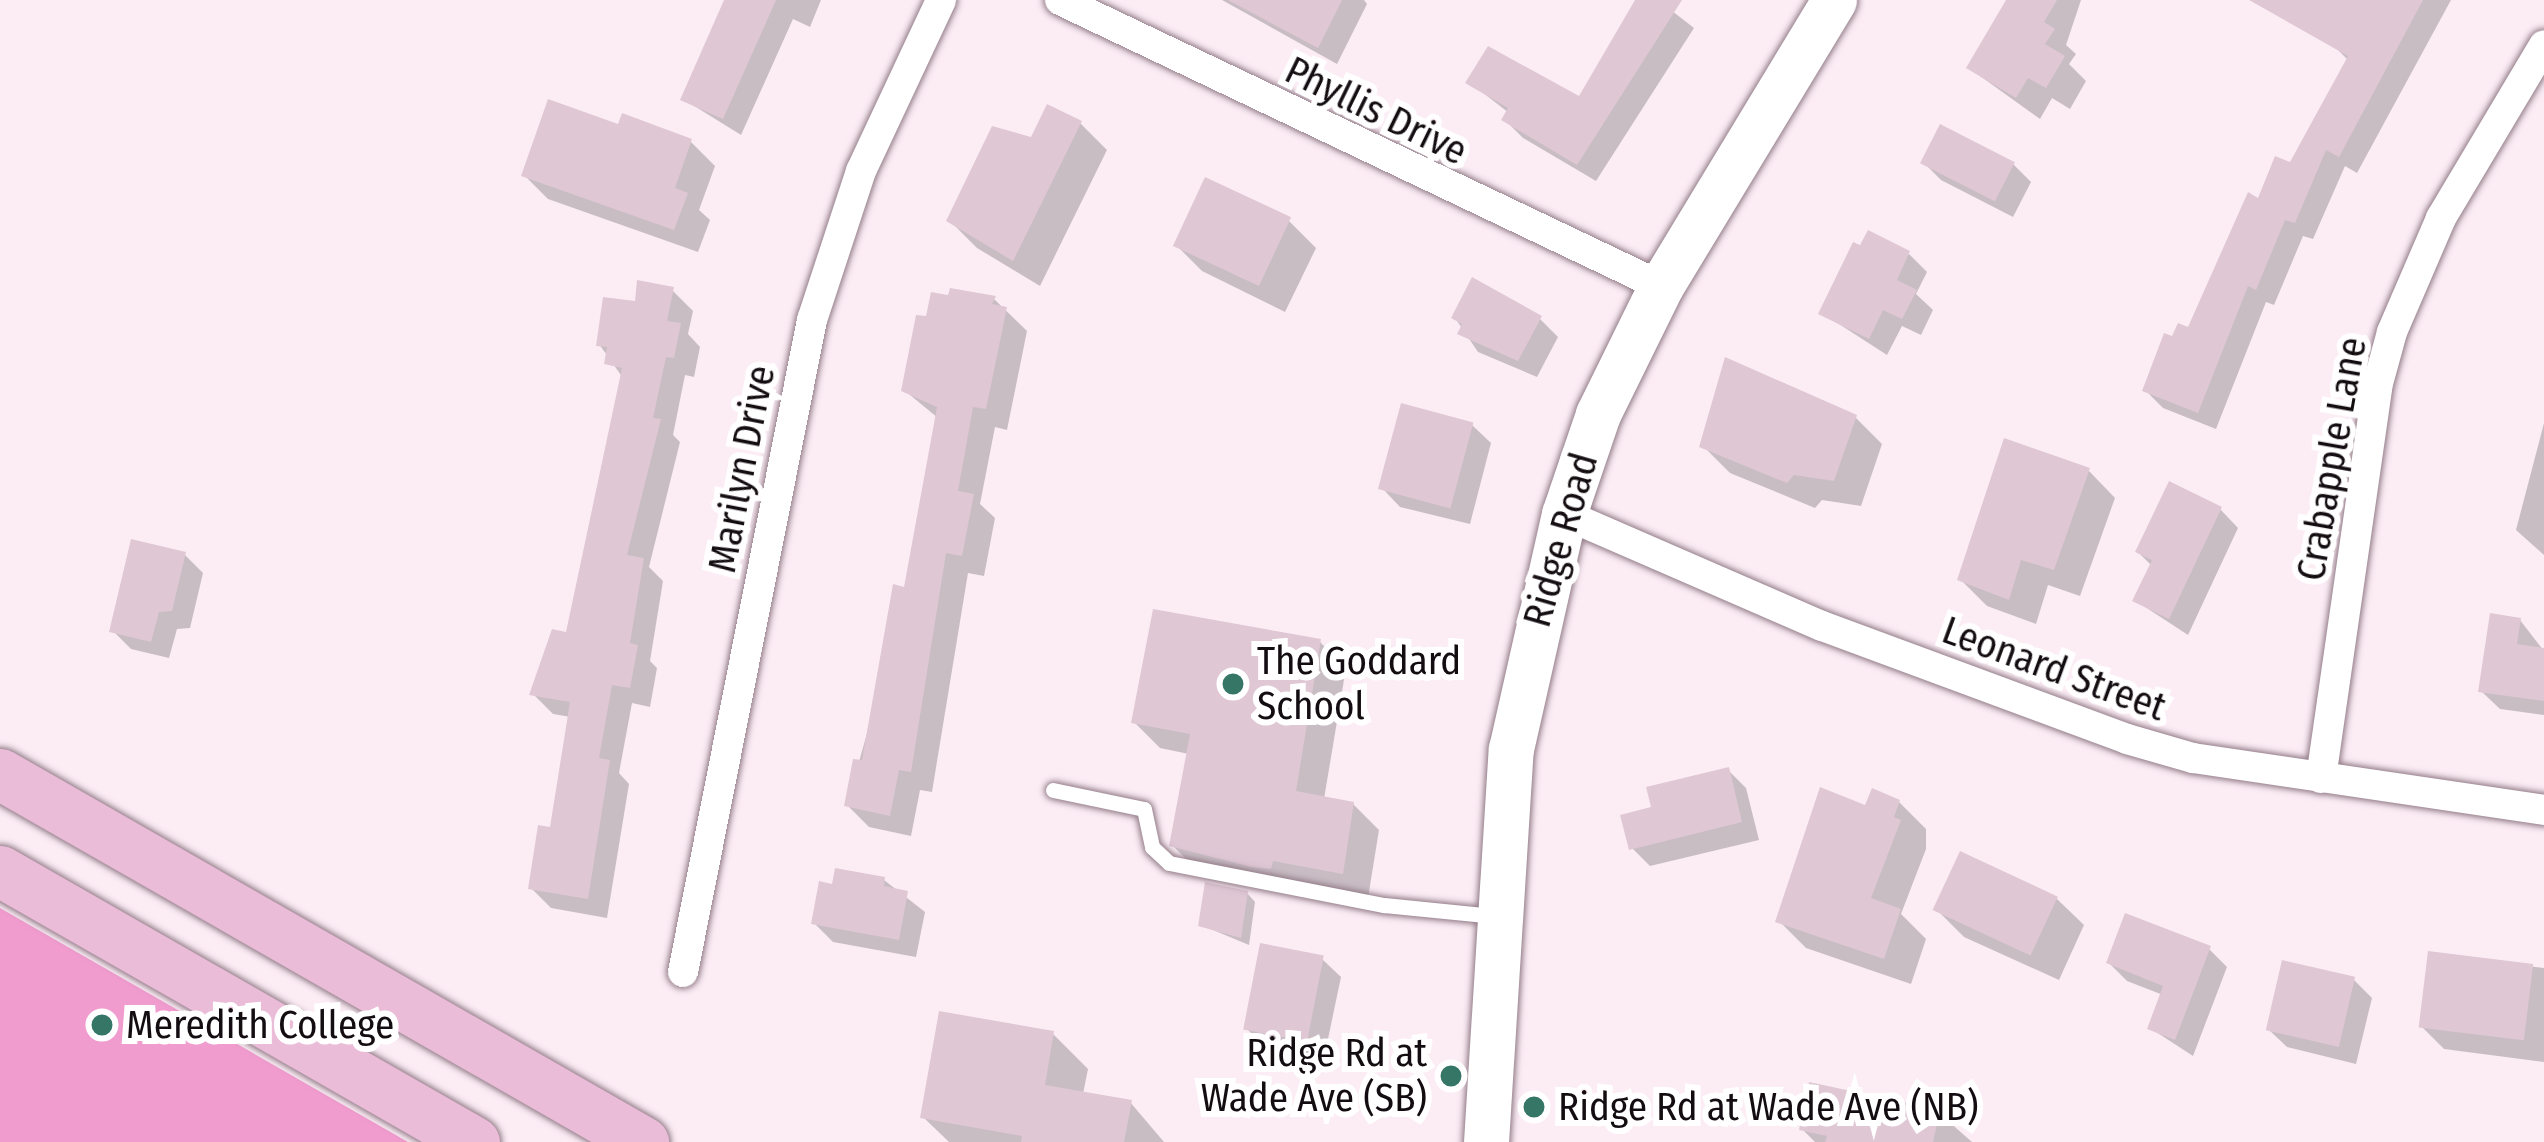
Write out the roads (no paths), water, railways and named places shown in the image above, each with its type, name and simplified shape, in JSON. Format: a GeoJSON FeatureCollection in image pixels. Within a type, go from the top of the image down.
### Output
{"type":"FeatureCollection","features":[{"type":"Feature","properties":{"kind":"main road"},"geometry":{"type":"LineString","coordinates":[[0,774],[643,1142]]}},
{"type":"Feature","properties":{"kind":"main road"},"geometry":{"type":"LineString","coordinates":[[0,871],[474,1142]]}},
{"type":"Feature","properties":{"kind":"street","name":"Marilyn Drive"},"geometry":{"type":"LineString","coordinates":[[683,972],[812,320],[869,150],[940,0]]}},
{"type":"Feature","properties":{"kind":"street","name":"Phyllis Drive"},"geometry":{"type":"LineString","coordinates":[[1060,0],[1661,286]]}},
{"type":"Feature","properties":{"kind":"street","name":"Ridge Road"},"geometry":{"type":"LineString","coordinates":[[1486,1142],[1512,738],[1564,514],[1598,414],[1661,286],[1834,0]]}},
{"type":"Feature","properties":{"kind":"street","name":"Crabapple Lane"},"geometry":{"type":"LineString","coordinates":[[2321,778],[2377,387],[2392,332],[2441,218],[2544,45]]}},
{"type":"Feature","properties":{"kind":"street","name":"Leonard Street"},"geometry":{"type":"LineString","coordinates":[[1564,514],[1822,626],[2127,740],[2321,778],[2544,810]]}},
{"type":"Feature","properties":{"kind":"lane"},"geometry":{"type":"LineString","coordinates":[[1053,790],[1144,809],[1152,847],[1169,863],[1384,905],[1498,916]]}},
{"type":"Feature","properties":{"kind":"place","name":"The Goddard School"},"geometry":{"type":"Point","coordinates":[1233,684]}},
{"type":"Feature","properties":{"kind":"place","name":"Meredith College"},"geometry":{"type":"Point","coordinates":[102,1025]}},
{"type":"Feature","properties":{"kind":"place","name":"Ridge Rd at Wade Ave (SB)"},"geometry":{"type":"Point","coordinates":[1451,1076]}},
{"type":"Feature","properties":{"kind":"place","name":"Ridge Rd at Wade Ave (NB)"},"geometry":{"type":"Point","coordinates":[1534,1107]}}]}
